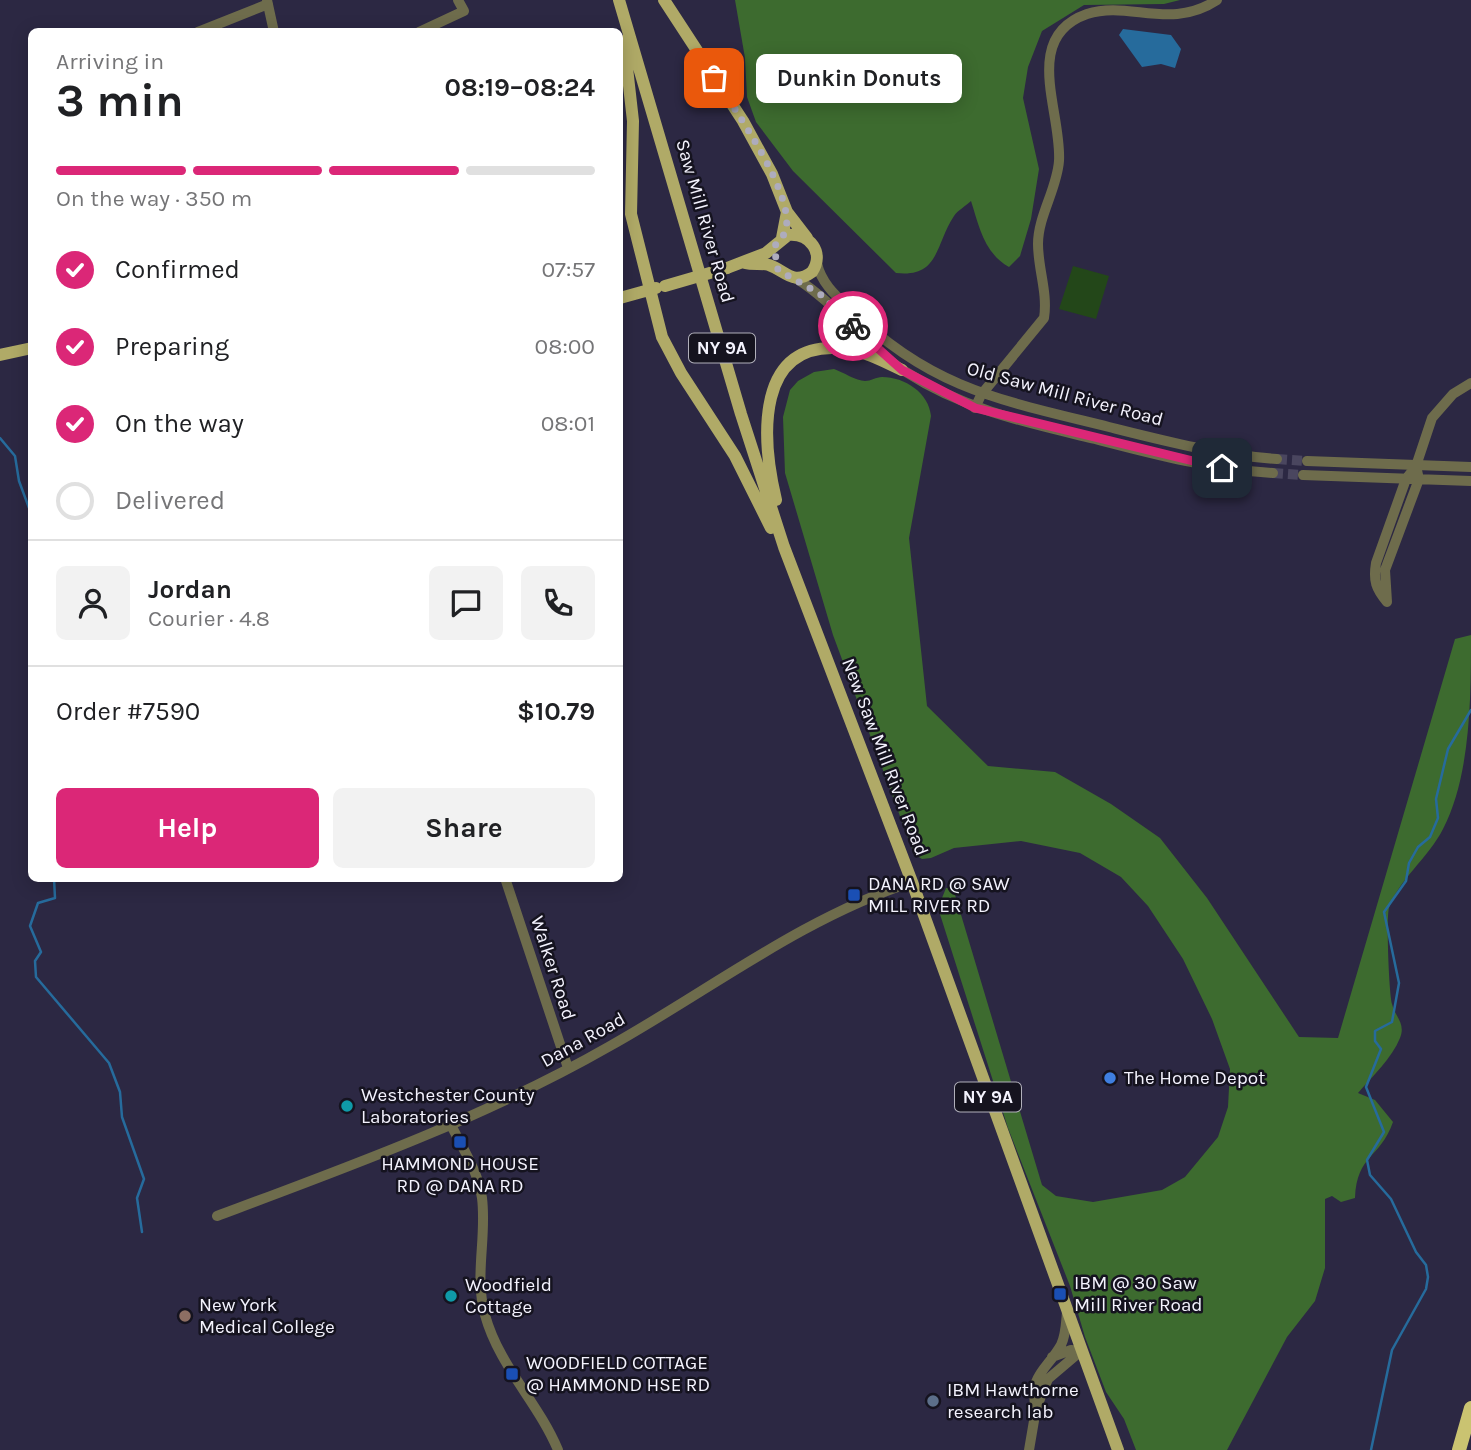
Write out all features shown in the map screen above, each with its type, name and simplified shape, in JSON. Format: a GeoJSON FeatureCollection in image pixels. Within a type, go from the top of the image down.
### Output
{"type":"FeatureCollection","features":[{"type":"Feature","properties":{"kind":"highway"},"geometry":{"type":"LineString","coordinates":[[1459,1450],[1471,1408]]}},
{"type":"Feature","properties":{"kind":"highway"},"geometry":{"type":"LineString","coordinates":[[1469,1450],[1471,1444]]}},
{"type":"Feature","properties":{"kind":"main road"},"geometry":{"type":"LineString","coordinates":[[618,0],[622,28]]}},
{"type":"Feature","properties":{"kind":"main road","name":"Saw Mill River Road"},"geometry":{"type":"LineString","coordinates":[[618,0],[738,405],[793,572]]}},
{"type":"Feature","properties":{"kind":"main road","name":"Old Saw Mill River Road"},"geometry":{"type":"LineString","coordinates":[[664,0],[748,131],[772,174],[787,212],[815,247],[817,263]]}},
{"type":"Feature","properties":{"kind":"main road"},"geometry":{"type":"LineString","coordinates":[[623,34],[632,95],[631,214],[670,356],[735,456],[793,572]]}},
{"type":"Feature","properties":{"kind":"main road"},"geometry":{"type":"LineString","coordinates":[[778,270],[778,242],[787,212]]}},
{"type":"Feature","properties":{"kind":"main road"},"geometry":{"type":"LineString","coordinates":[[623,298],[745,263],[778,242],[795,235],[807,238]]}},
{"type":"Feature","properties":{"kind":"main road","name":"Old Saw Mill River Road"},"geometry":{"type":"LineString","coordinates":[[745,263],[769,265],[786,276],[797,279]]}},
{"type":"Feature","properties":{"kind":"main road"},"geometry":{"type":"LineString","coordinates":[[797,279],[808,275],[817,263]]}},
{"type":"Feature","properties":{"kind":"main road"},"geometry":{"type":"LineString","coordinates":[[0,355],[28,349]]}},
{"type":"Feature","properties":{"kind":"main road"},"geometry":{"type":"LineString","coordinates":[[793,572],[765,444],[766,414],[775,386],[796,359],[828,349],[867,354],[902,370]]}},
{"type":"Feature","properties":{"kind":"main road","name":"New Saw Mill River Road"},"geometry":{"type":"LineString","coordinates":[[793,572],[912,882],[1067,1312]]}},
{"type":"Feature","properties":{"kind":"main road","name":"NY 9A"},"geometry":{"type":"LineString","coordinates":[[1067,1312],[1118,1450]]}},
{"type":"Feature","properties":{"kind":"street"},"geometry":{"type":"LineString","coordinates":[[428,28],[464,11],[458,0]]}},
{"type":"Feature","properties":{"kind":"street"},"geometry":{"type":"LineString","coordinates":[[975,408],[981,395],[1044,318],[1046,307],[1038,243],[1059,163],[1048,68],[1053,43],[1073,20],[1090,13],[1107,11],[1177,15],[1217,0]]}},
{"type":"Feature","properties":{"kind":"street"},"geometry":{"type":"LineString","coordinates":[[207,28],[267,2],[273,28]]}},
{"type":"Feature","properties":{"kind":"street","name":"Old Saw Mill River Road"},"geometry":{"type":"LineString","coordinates":[[817,263],[829,289],[883,340],[928,371],[981,395],[1189,448],[1277,459]]}},
{"type":"Feature","properties":{"kind":"street","name":"Old Saw Mill River Road"},"geometry":{"type":"LineString","coordinates":[[797,279],[832,305],[902,370],[975,408],[1190,461],[1242,471],[1273,473]]}},
{"type":"Feature","properties":{"kind":"street"},"geometry":{"type":"LineString","coordinates":[[1416,466],[1419,479],[1385,570],[1387,602],[1377,591],[1374,578],[1376,564],[1406,479],[1416,466],[1432,418],[1453,394],[1471,383]]}},
{"type":"Feature","properties":{"kind":"street"},"geometry":{"type":"LineString","coordinates":[[1307,461],[1471,467]]}},
{"type":"Feature","properties":{"kind":"street"},"geometry":{"type":"LineString","coordinates":[[1303,475],[1471,481]]}},
{"type":"Feature","properties":{"kind":"street","name":"Walker Road"},"geometry":{"type":"LineString","coordinates":[[506,882],[568,1068]]}},
{"type":"Feature","properties":{"kind":"street","name":"Dana Road"},"geometry":{"type":"LineString","coordinates":[[217,1216],[294,1188],[524,1093],[610,1047],[825,918],[912,882]]}},
{"type":"Feature","properties":{"kind":"street"},"geometry":{"type":"LineString","coordinates":[[451,1125],[480,1185],[482,1218],[479,1284],[486,1318],[500,1354],[549,1429],[558,1450]]}},
{"type":"Feature","properties":{"kind":"street"},"geometry":{"type":"LineString","coordinates":[[1036,1409],[1032,1394],[1037,1376],[1062,1344],[1067,1312]]}},
{"type":"Feature","properties":{"kind":"street"},"geometry":{"type":"LineString","coordinates":[[1051,1357],[1071,1350],[1082,1351]]}},
{"type":"Feature","properties":{"kind":"street"},"geometry":{"type":"LineString","coordinates":[[1029,1450],[1036,1409],[1048,1379],[1082,1351]]}},
{"type":"Feature","properties":{"kind":"green space"},"geometry":{"type":"Polygon","coordinates":[[[735,0],[1180,0],[1164,4],[1084,5],[1042,31],[1028,67],[1023,98],[1039,169],[1031,219],[1020,256],[1009,267],[988,247],[971,201],[954,216],[929,265],[910,273],[896,273],[793,171],[756,122],[747,97],[745,58],[735,0]]]}},
{"type":"Feature","properties":{"kind":"green space"},"geometry":{"type":"Polygon","coordinates":[[[1073,266],[1109,276],[1096,319],[1059,309],[1073,266]]]}},
{"type":"Feature","properties":{"kind":"green space"},"geometry":{"type":"Polygon","coordinates":[[[834,369],[861,381],[882,377],[907,383],[921,394],[929,408],[931,416],[909,538],[927,706],[988,766],[1055,772],[1111,804],[1160,838],[1207,898],[1299,1037],[1338,1038],[1455,639],[1471,635],[1468,735],[1452,808],[1437,839],[1399,889],[1389,908],[1391,997],[1402,1033],[1387,1060],[1358,1093],[1375,1100],[1393,1122],[1382,1143],[1364,1164],[1355,1198],[1341,1202],[1332,1196],[1325,1199],[1325,1268],[1315,1301],[1287,1337],[1227,1450],[1136,1450],[1124,1419],[1106,1392],[1085,1337],[1070,1286],[1008,1128],[938,908],[946,888],[953,888],[1042,1185],[1056,1196],[1093,1202],[1162,1190],[1185,1177],[1218,1137],[1228,1107],[1230,1069],[1212,1019],[1183,959],[1148,906],[1121,877],[1080,853],[1021,841],[954,848],[931,858],[922,859],[914,854],[833,635],[785,473],[783,417],[790,390],[798,381],[814,372],[834,369]]]}},
{"type":"Feature","properties":{"kind":"water"},"geometry":{"type":"Polygon","coordinates":[[[1123,29],[1171,35],[1181,49],[1175,68],[1161,64],[1142,67],[1119,35],[1123,29]]]}},
{"type":"Feature","properties":{"kind":"waterway"},"geometry":{"type":"LineString","coordinates":[[0,438],[15,456],[19,481],[28,505]]}},
{"type":"Feature","properties":{"kind":"waterway"},"geometry":{"type":"LineString","coordinates":[[1371,1450],[1392,1350],[1426,1289],[1428,1277],[1426,1265],[1416,1252],[1391,1199],[1370,1175],[1367,1160],[1384,1132],[1366,1087],[1381,1049],[1375,1041],[1375,1031],[1392,1022],[1399,983],[1384,912],[1406,881],[1409,863],[1418,847],[1430,837],[1438,818],[1436,799],[1448,749],[1471,710]]}},
{"type":"Feature","properties":{"kind":"waterway"},"geometry":{"type":"LineString","coordinates":[[54,882],[55,898],[38,903],[30,926],[41,952],[35,961],[36,977],[109,1063],[120,1092],[122,1117],[144,1179],[137,1198],[142,1232]]}},
{"type":"Feature","properties":{"kind":"tunnel"},"geometry":{"type":"LineString","coordinates":[[1277,459],[1307,461]]}},
{"type":"Feature","properties":{"kind":"tunnel"},"geometry":{"type":"LineString","coordinates":[[1273,473],[1303,475]]}},
{"type":"Feature","properties":{"kind":"way so far"},"geometry":{"type":"LineString","coordinates":[[714,78],[759,149],[787,212],[786,230],[774,247],[774,261],[778,270],[820,294],[853,326]]}},
{"type":"Feature","properties":{"kind":"place","name":"Dunkin Donuts"},"geometry":{"type":"Point","coordinates":[714,78]}},
{"type":"Feature","properties":{"kind":"place","name":"DANA RD @ SAW MILL RIVER RD"},"geometry":{"type":"Point","coordinates":[854,895]}},
{"type":"Feature","properties":{"kind":"place","name":"The Home Depot"},"geometry":{"type":"Point","coordinates":[1110,1078]}},
{"type":"Feature","properties":{"kind":"place","name":"Westchester County Laboratories"},"geometry":{"type":"Point","coordinates":[347,1106]}},
{"type":"Feature","properties":{"kind":"place","name":"HAMMOND HOUSE RD @ DANA RD"},"geometry":{"type":"Point","coordinates":[460,1142]}},
{"type":"Feature","properties":{"kind":"place","name":"IBM @ 30 Saw Mill River Road"},"geometry":{"type":"Point","coordinates":[1060,1294]}},
{"type":"Feature","properties":{"kind":"place","name":"Woodfield Cottage"},"geometry":{"type":"Point","coordinates":[451,1296]}},
{"type":"Feature","properties":{"kind":"place","name":"New York Medical College"},"geometry":{"type":"Point","coordinates":[185,1316]}},
{"type":"Feature","properties":{"kind":"place","name":"WOODFIELD COTTAGE @ HAMMOND HSE RD"},"geometry":{"type":"Point","coordinates":[512,1374]}},
{"type":"Feature","properties":{"kind":"place","name":"IBM Hawthorne research lab"},"geometry":{"type":"Point","coordinates":[933,1401]}},
{"type":"Feature","properties":{"kind":"route"},"geometry":{"type":"LineString","coordinates":[[853,326],[902,370],[944,395],[975,408],[1121,446],[1222,468]]}}]}
